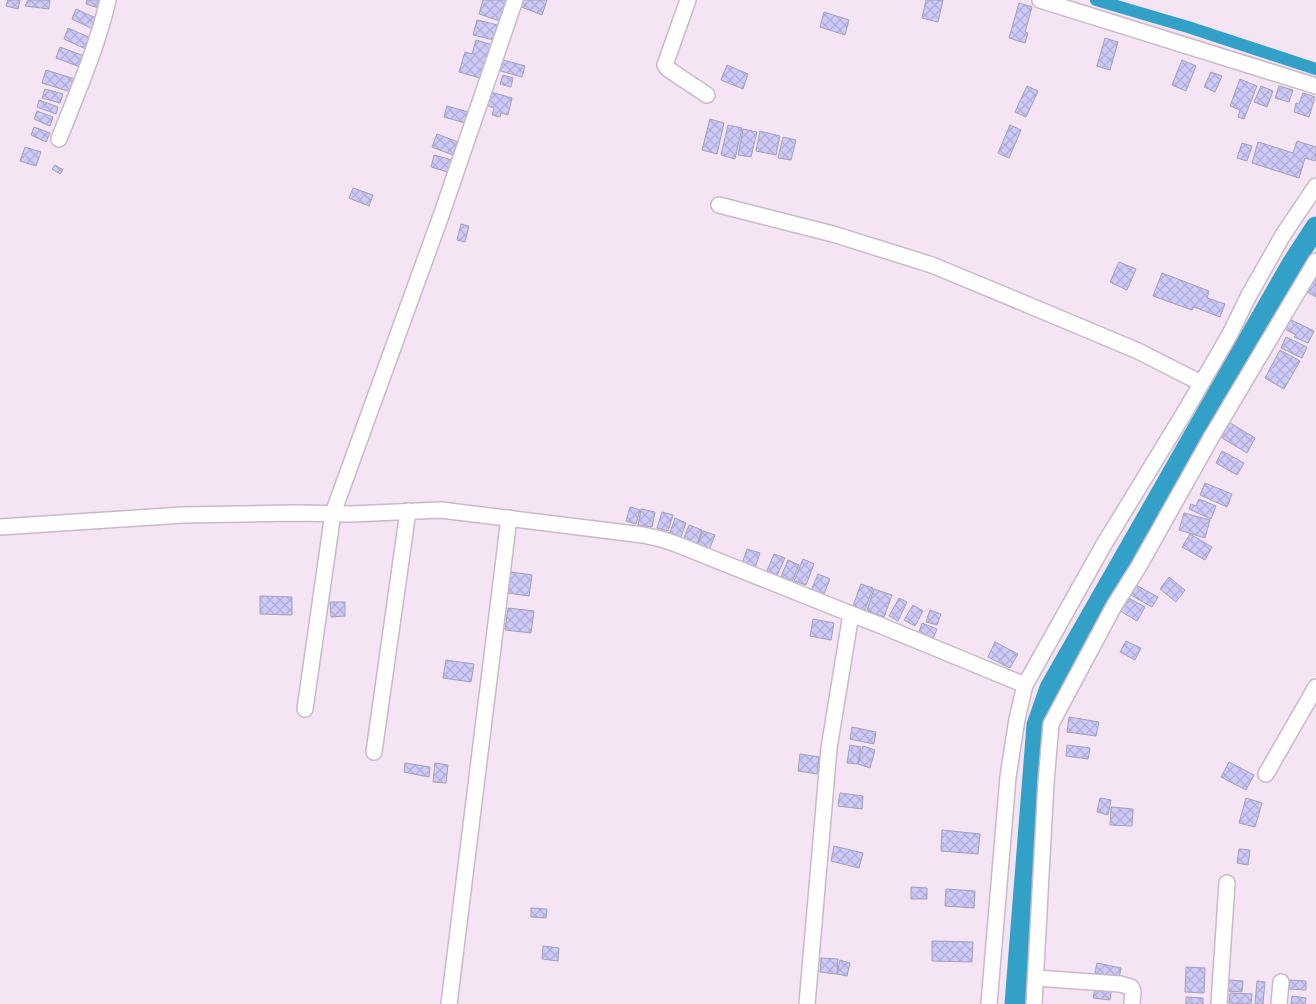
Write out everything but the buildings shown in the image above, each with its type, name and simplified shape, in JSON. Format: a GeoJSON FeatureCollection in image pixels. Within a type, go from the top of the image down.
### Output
{"type":"FeatureCollection","features":[{"type":"Feature","properties":{"kind":"street"},"geometry":{"type":"LineString","coordinates":[[59,139],[90,60],[108,0]]}},
{"type":"Feature","properties":{"kind":"street"},"geometry":{"type":"LineString","coordinates":[[305,709],[333,513],[442,213],[515,0]]}},
{"type":"Feature","properties":{"kind":"street"},"geometry":{"type":"LineString","coordinates":[[688,0],[665,65],[668,69],[707,95]]}},
{"type":"Feature","properties":{"kind":"street"},"geometry":{"type":"LineString","coordinates":[[1040,0],[1316,86]]}},
{"type":"Feature","properties":{"kind":"street"},"geometry":{"type":"LineString","coordinates":[[990,1004],[1008,777],[1017,719],[1026,685],[1103,546],[1230,334],[1248,297],[1283,235],[1316,186]]}},
{"type":"Feature","properties":{"kind":"street"},"geometry":{"type":"LineString","coordinates":[[719,205],[833,234],[932,266],[1138,351],[1201,383]]}},
{"type":"Feature","properties":{"kind":"street"},"geometry":{"type":"LineString","coordinates":[[1034,1004],[1051,724],[1114,606],[1316,261]]}},
{"type":"Feature","properties":{"kind":"street"},"geometry":{"type":"LineString","coordinates":[[0,527],[183,515],[441,510],[643,535],[661,539],[1026,685]]}},
{"type":"Feature","properties":{"kind":"street"},"geometry":{"type":"LineString","coordinates":[[374,752],[408,511]]}},
{"type":"Feature","properties":{"kind":"street"},"geometry":{"type":"LineString","coordinates":[[449,1004],[509,518]]}},
{"type":"Feature","properties":{"kind":"street"},"geometry":{"type":"LineString","coordinates":[[807,1004],[829,748],[851,614]]}},
{"type":"Feature","properties":{"kind":"street"},"geometry":{"type":"LineString","coordinates":[[1266,774],[1316,688]]}},
{"type":"Feature","properties":{"kind":"street"},"geometry":{"type":"LineString","coordinates":[[1219,1004],[1227,883]]}},
{"type":"Feature","properties":{"kind":"street"},"geometry":{"type":"LineString","coordinates":[[1036,978],[1120,984],[1131,987],[1133,991],[1132,1004]]}},
{"type":"Feature","properties":{"kind":"street"},"geometry":{"type":"LineString","coordinates":[[1279,1004],[1281,982]]}},
{"type":"Feature","properties":{"kind":"waterway"},"geometry":{"type":"LineString","coordinates":[[1096,0],[1188,27],[1316,69]]}},
{"type":"Feature","properties":{"kind":"waterway"},"geometry":{"type":"LineString","coordinates":[[1015,1004],[1037,725],[1050,688],[1292,264],[1316,227]]}}]}
